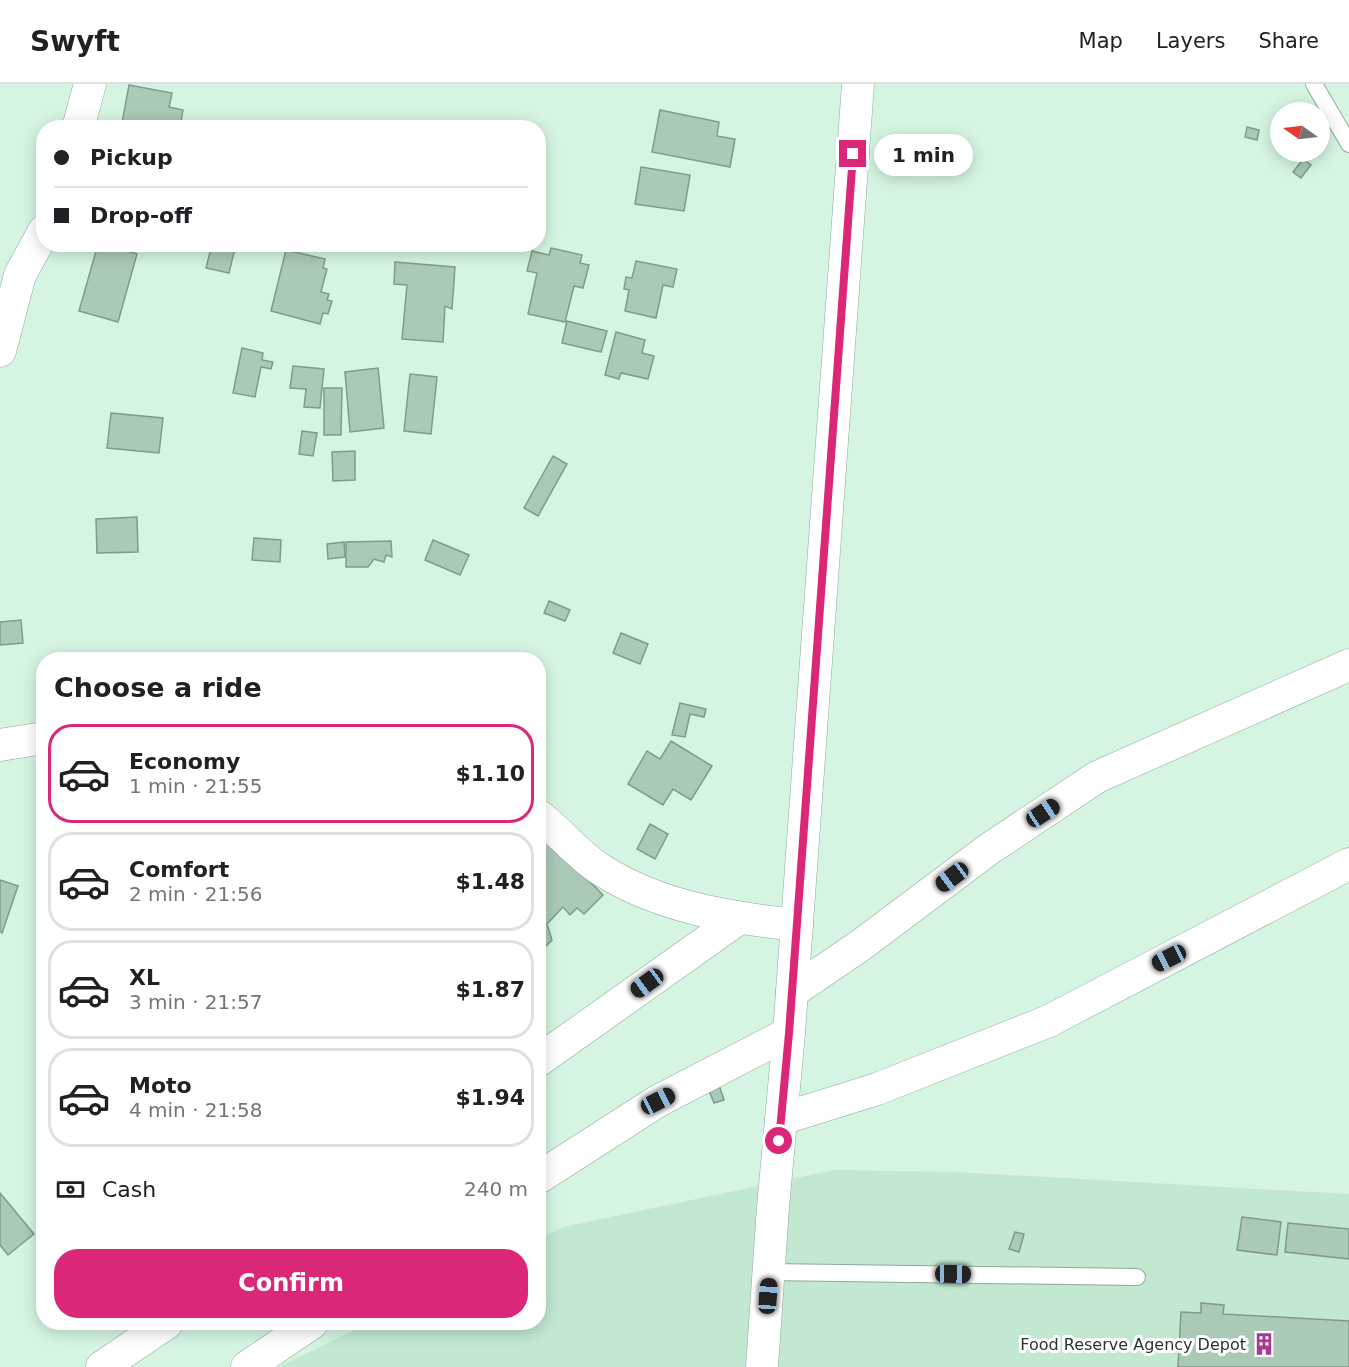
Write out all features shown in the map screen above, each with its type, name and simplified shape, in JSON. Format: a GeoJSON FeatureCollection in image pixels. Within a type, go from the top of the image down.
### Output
{"type":"FeatureCollection","features":[{"type":"Feature","properties":{"kind":"street"},"geometry":{"type":"LineString","coordinates":[[80,120],[90,84]]}},
{"type":"Feature","properties":{"kind":"street"},"geometry":{"type":"LineString","coordinates":[[762,1367],[773,1207],[789,1033],[858,84]]}},
{"type":"Feature","properties":{"kind":"street"},"geometry":{"type":"LineString","coordinates":[[0,351],[20,275],[36,246]]}},
{"type":"Feature","properties":{"kind":"street"},"geometry":{"type":"LineString","coordinates":[[792,992],[861,945],[989,849],[1097,777],[1349,665]]}},
{"type":"Feature","properties":{"kind":"street"},"geometry":{"type":"LineString","coordinates":[[0,745],[36,739]]}},
{"type":"Feature","properties":{"kind":"street"},"geometry":{"type":"LineString","coordinates":[[546,822],[600,869],[639,890],[705,912],[738,919],[797,925]]}},
{"type":"Feature","properties":{"kind":"street"},"geometry":{"type":"LineString","coordinates":[[781,1119],[877,1089],[1049,1021],[1349,864]]}},
{"type":"Feature","properties":{"kind":"street"},"geometry":{"type":"LineString","coordinates":[[546,1055],[738,919]]}},
{"type":"Feature","properties":{"kind":"street"},"geometry":{"type":"LineString","coordinates":[[546,1173],[658,1101],[789,1033]]}},
{"type":"Feature","properties":{"kind":"street"},"geometry":{"type":"LineString","coordinates":[[102,1367],[157,1330]]}},
{"type":"Feature","properties":{"kind":"street"},"geometry":{"type":"LineString","coordinates":[[247,1367],[302,1330]]}},
{"type":"Feature","properties":{"kind":"lane"},"geometry":{"type":"LineString","coordinates":[[1314,84],[1349,144]]}},
{"type":"Feature","properties":{"kind":"lane"},"geometry":{"type":"LineString","coordinates":[[769,1272],[1137,1277]]}},
{"type":"Feature","properties":{"kind":"shaded area"},"geometry":{"type":"Polygon","coordinates":[[[834,1170],[956,1172],[1349,1194],[1349,1367],[279,1367],[354,1330],[546,1330],[546,1236],[563,1227],[834,1170]]]}},
{"type":"Feature","properties":{"kind":"building"},"geometry":{"type":"Polygon","coordinates":[[[129,85],[172,93],[169,107],[183,110],[181,120],[122,120],[129,85]]]}},
{"type":"Feature","properties":{"kind":"building"},"geometry":{"type":"Polygon","coordinates":[[[660,110],[719,122],[717,136],[735,139],[730,167],[652,152],[660,110]]]}},
{"type":"Feature","properties":{"kind":"building"},"geometry":{"type":"Polygon","coordinates":[[[1247,127],[1259,130],[1257,140],[1245,137],[1247,127]]]}},
{"type":"Feature","properties":{"kind":"building"},"geometry":{"type":"Polygon","coordinates":[[[1301,162],[1311,165],[1301,178],[1293,172],[1301,162]]]}},
{"type":"Feature","properties":{"kind":"building"},"geometry":{"type":"Polygon","coordinates":[[[641,167],[690,175],[684,211],[635,204],[641,167]]]}},
{"type":"Feature","properties":{"kind":"building"},"geometry":{"type":"Polygon","coordinates":[[[551,248],[582,255],[580,263],[589,265],[583,288],[574,286],[565,322],[528,314],[537,273],[527,271],[532,252],[549,255],[551,248]]]}},
{"type":"Feature","properties":{"kind":"building"},"geometry":{"type":"Polygon","coordinates":[[[96,252],[137,254],[118,322],[79,311],[96,252]]]}},
{"type":"Feature","properties":{"kind":"building"},"geometry":{"type":"Polygon","coordinates":[[[210,252],[234,252],[229,273],[206,268],[210,252]]]}},
{"type":"Feature","properties":{"kind":"building"},"geometry":{"type":"Polygon","coordinates":[[[286,252],[325,259],[323,268],[327,269],[321,292],[329,294],[327,300],[332,301],[328,314],[323,313],[320,324],[271,311],[286,252]]]}},
{"type":"Feature","properties":{"kind":"building"},"geometry":{"type":"Polygon","coordinates":[[[636,261],[677,269],[673,287],[663,285],[656,318],[625,311],[629,290],[624,289],[626,277],[632,278],[636,261]]]}},
{"type":"Feature","properties":{"kind":"building"},"geometry":{"type":"Polygon","coordinates":[[[395,262],[455,267],[452,309],[445,306],[443,342],[402,339],[407,285],[394,284],[395,262]]]}},
{"type":"Feature","properties":{"kind":"building"},"geometry":{"type":"Polygon","coordinates":[[[567,321],[607,331],[601,352],[562,343],[567,321]]]}},
{"type":"Feature","properties":{"kind":"building"},"geometry":{"type":"Polygon","coordinates":[[[616,332],[645,340],[642,353],[654,356],[648,379],[621,373],[619,379],[605,375],[616,332]]]}},
{"type":"Feature","properties":{"kind":"building"},"geometry":{"type":"Polygon","coordinates":[[[242,348],[263,353],[262,360],[273,362],[271,369],[261,367],[255,397],[233,393],[242,348]]]}},
{"type":"Feature","properties":{"kind":"building"},"geometry":{"type":"Polygon","coordinates":[[[293,366],[324,369],[320,408],[304,407],[306,389],[290,388],[293,366]]]}},
{"type":"Feature","properties":{"kind":"building"},"geometry":{"type":"Polygon","coordinates":[[[378,368],[384,428],[350,432],[345,372],[378,368]]]}},
{"type":"Feature","properties":{"kind":"building"},"geometry":{"type":"Polygon","coordinates":[[[410,374],[437,377],[431,434],[404,431],[410,374]]]}},
{"type":"Feature","properties":{"kind":"building"},"geometry":{"type":"Polygon","coordinates":[[[324,388],[342,388],[341,435],[324,435],[324,388]]]}},
{"type":"Feature","properties":{"kind":"building"},"geometry":{"type":"Polygon","coordinates":[[[111,413],[163,418],[159,453],[107,448],[111,413]]]}},
{"type":"Feature","properties":{"kind":"building"},"geometry":{"type":"Polygon","coordinates":[[[302,431],[317,433],[313,456],[299,454],[302,431]]]}},
{"type":"Feature","properties":{"kind":"building"},"geometry":{"type":"Polygon","coordinates":[[[355,451],[355,480],[333,481],[332,452],[355,451]]]}},
{"type":"Feature","properties":{"kind":"building"},"geometry":{"type":"Polygon","coordinates":[[[553,456],[567,464],[538,516],[524,508],[553,456]]]}},
{"type":"Feature","properties":{"kind":"building"},"geometry":{"type":"Polygon","coordinates":[[[137,517],[138,552],[97,553],[96,519],[137,517]]]}},
{"type":"Feature","properties":{"kind":"building"},"geometry":{"type":"Polygon","coordinates":[[[254,538],[281,540],[280,562],[252,560],[254,538]]]}},
{"type":"Feature","properties":{"kind":"building"},"geometry":{"type":"Polygon","coordinates":[[[433,540],[469,555],[460,575],[425,560],[433,540]]]}},
{"type":"Feature","properties":{"kind":"building"},"geometry":{"type":"Polygon","coordinates":[[[391,541],[392,557],[386,555],[384,562],[374,559],[368,567],[346,567],[346,542],[391,541]]]}},
{"type":"Feature","properties":{"kind":"building"},"geometry":{"type":"Polygon","coordinates":[[[344,542],[345,557],[328,559],[327,544],[344,542]]]}},
{"type":"Feature","properties":{"kind":"building"},"geometry":{"type":"Polygon","coordinates":[[[549,601],[570,610],[565,621],[544,613],[549,601]]]}},
{"type":"Feature","properties":{"kind":"building"},"geometry":{"type":"Polygon","coordinates":[[[21,620],[23,643],[0,645],[0,622],[21,620]]]}},
{"type":"Feature","properties":{"kind":"building"},"geometry":{"type":"Polygon","coordinates":[[[621,633],[648,644],[640,664],[613,653],[621,633]]]}},
{"type":"Feature","properties":{"kind":"building"},"geometry":{"type":"Polygon","coordinates":[[[680,703],[706,709],[704,717],[690,714],[685,737],[672,735],[680,703]]]}},
{"type":"Feature","properties":{"kind":"building"},"geometry":{"type":"Polygon","coordinates":[[[671,741],[712,766],[691,800],[673,789],[663,805],[628,784],[647,751],[660,759],[671,741]]]}},
{"type":"Feature","properties":{"kind":"building"},"geometry":{"type":"Polygon","coordinates":[[[650,824],[668,834],[655,859],[637,849],[650,824]]]}},
{"type":"Feature","properties":{"kind":"building"},"geometry":{"type":"Polygon","coordinates":[[[549,840],[603,895],[584,914],[577,908],[570,915],[563,907],[547,924],[552,940],[546,946],[546,843],[549,840]]]}},
{"type":"Feature","properties":{"kind":"building"},"geometry":{"type":"Polygon","coordinates":[[[0,880],[18,886],[2,933],[0,931],[0,880]]]}},
{"type":"Feature","properties":{"kind":"building"},"geometry":{"type":"Polygon","coordinates":[[[719,1085],[724,1100],[714,1103],[708,1088],[719,1085]]]}},
{"type":"Feature","properties":{"kind":"building"},"geometry":{"type":"Polygon","coordinates":[[[0,1193],[34,1234],[8,1255],[0,1245],[0,1193]]]}},
{"type":"Feature","properties":{"kind":"building"},"geometry":{"type":"Polygon","coordinates":[[[1242,1217],[1281,1222],[1277,1255],[1237,1250],[1242,1217]]]}},
{"type":"Feature","properties":{"kind":"building"},"geometry":{"type":"Polygon","coordinates":[[[1288,1223],[1349,1229],[1349,1259],[1285,1252],[1288,1223]]]}},
{"type":"Feature","properties":{"kind":"building"},"geometry":{"type":"Polygon","coordinates":[[[1015,1232],[1024,1234],[1019,1252],[1009,1249],[1015,1232]]]}},
{"type":"Feature","properties":{"kind":"building","name":"Food Reserve Agency Depot"},"geometry":{"type":"Polygon","coordinates":[[[1201,1303],[1224,1305],[1223,1314],[1349,1321],[1349,1367],[1178,1367],[1181,1312],[1201,1313],[1201,1303]]]}},
{"type":"Feature","properties":{"kind":"place","name":"Food Reserve Agency Depot"},"geometry":{"type":"Point","coordinates":[1264,1344]}},
{"type":"Feature","properties":{"kind":"route"},"geometry":{"type":"LineString","coordinates":[[779,1141],[789,1033],[853,154]]}}]}
